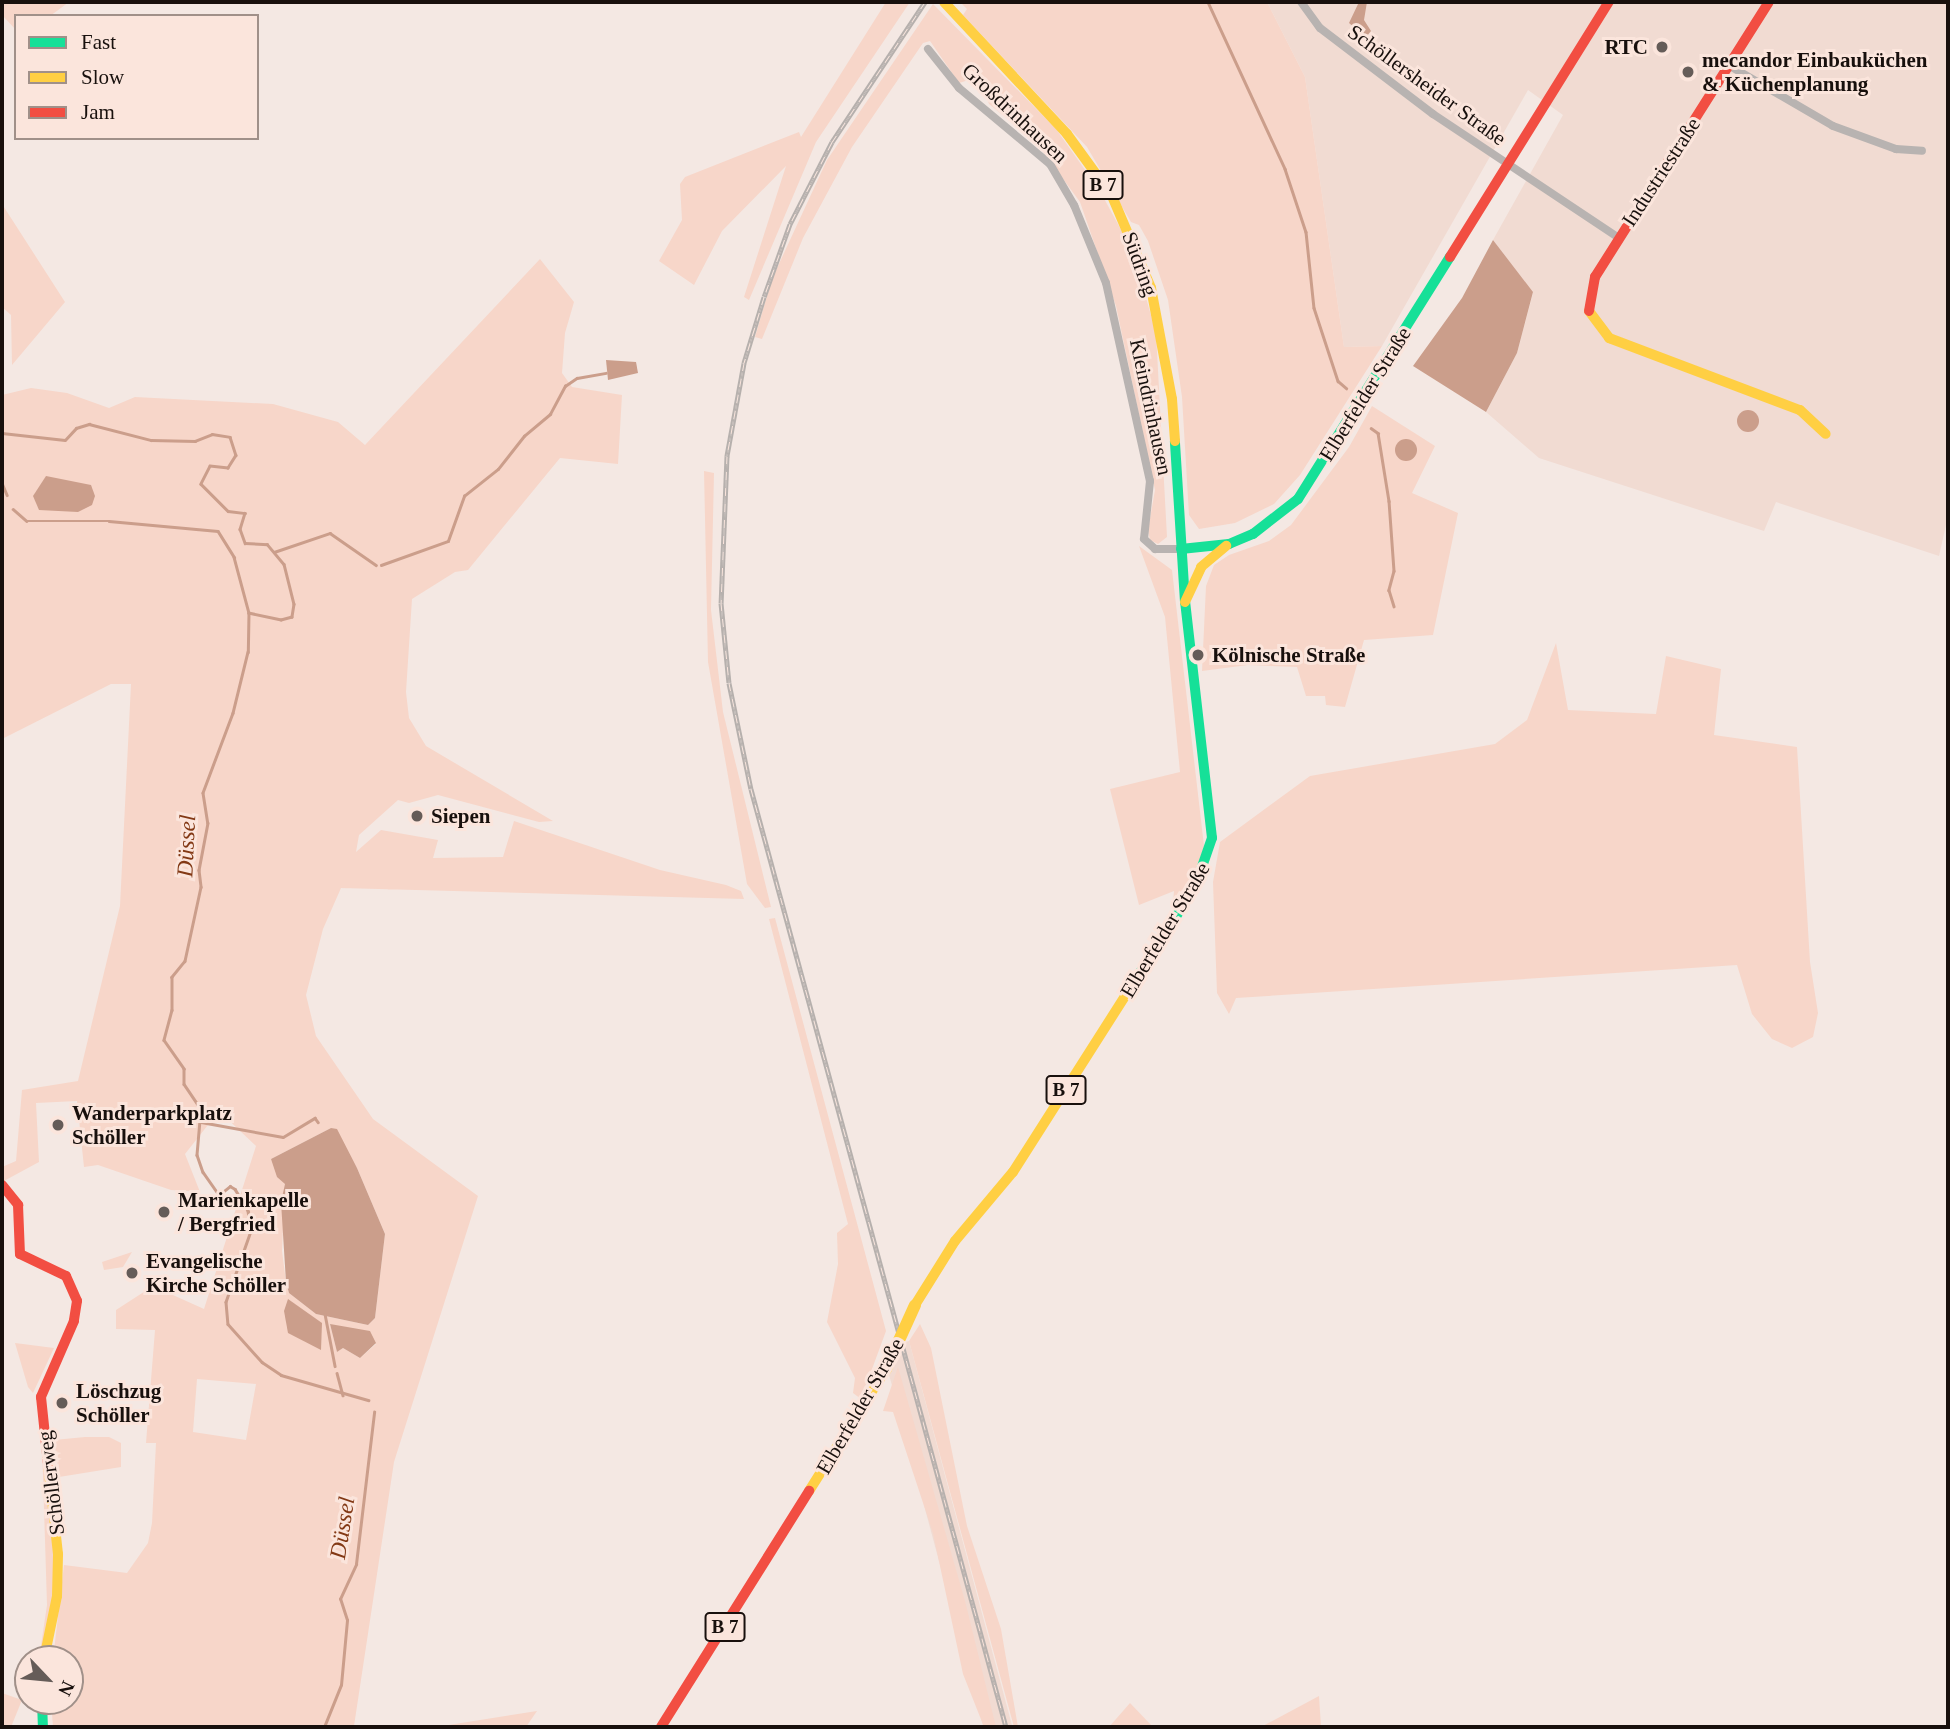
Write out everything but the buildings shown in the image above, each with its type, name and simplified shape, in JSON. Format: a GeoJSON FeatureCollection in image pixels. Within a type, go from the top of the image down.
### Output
{"type":"FeatureCollection","features":[{"type":"Feature","properties":{"kind":"street","name":"Südring"},"geometry":{"type":"LineString","coordinates":[[944,2],[1067,134],[1112,196],[1138,250],[1160,325],[1172,399],[1181,548]]}},
{"type":"Feature","properties":{"kind":"street","name":"Schöllersheider Straße"},"geometry":{"type":"LineString","coordinates":[[1301,2],[1320,27],[1507,165]]}},
{"type":"Feature","properties":{"kind":"street","name":"Elberfelder Straße"},"geometry":{"type":"LineString","coordinates":[[660,1727],[886,1369],[915,1305],[955,1241],[1013,1172],[1205,866],[1211,823],[1181,548],[1228,544],[1266,527],[1298,499],[1609,2]]}},
{"type":"Feature","properties":{"kind":"street","name":"Industriestraße"},"geometry":{"type":"LineString","coordinates":[[1507,165],[1619,238],[1769,2]]}},
{"type":"Feature","properties":{"kind":"street","name":"Großdrinhausen"},"geometry":{"type":"LineString","coordinates":[[928,49],[958,88],[1037,151],[1060,178],[1092,245],[1115,324]]}},
{"type":"Feature","properties":{"kind":"street"},"geometry":{"type":"LineString","coordinates":[[1730,66],[1833,126],[1896,149],[1922,151]]}},
{"type":"Feature","properties":{"kind":"street"},"geometry":{"type":"LineString","coordinates":[[1619,238],[1588,298],[1591,319],[1600,330],[1653,356],[1800,410],[1826,434]]}},
{"type":"Feature","properties":{"kind":"street","name":"Kleindrinhausen"},"geometry":{"type":"LineString","coordinates":[[1115,324],[1150,481],[1144,539],[1155,549],[1181,548]]}},
{"type":"Feature","properties":{"kind":"street"},"geometry":{"type":"LineString","coordinates":[[1185,601],[1201,567],[1228,544]]}},
{"type":"Feature","properties":{"kind":"street","name":"Schöllerweg"},"geometry":{"type":"LineString","coordinates":[[2,1185],[19,1205],[20,1254],[66,1276],[77,1301],[74,1321],[41,1397],[58,1554],[57,1596],[47,1645]]}},
{"type":"Feature","properties":{"kind":"shaded area"},"geometry":{"type":"Polygon","coordinates":[[[2,2],[69,2],[53,14],[14,14],[14,28],[2,15],[2,2]]]}},
{"type":"Feature","properties":{"kind":"shaded area"},"geometry":{"type":"Polygon","coordinates":[[[886,2],[910,2],[816,142],[749,300],[744,297],[786,166],[722,231],[694,285],[659,261],[682,220],[680,184],[685,177],[799,132],[801,137],[886,2]]]}},
{"type":"Feature","properties":{"kind":"shaded area"},"geometry":{"type":"Polygon","coordinates":[[[960,2],[1267,2],[1305,77],[1344,347],[1382,346],[1300,475],[1274,504],[1235,523],[1199,529],[1189,515],[1182,397],[1168,300],[1148,241],[1139,225],[1131,222],[1087,147],[963,15],[967,9],[960,2]]]}},
{"type":"Feature","properties":{"kind":"shaded area"},"geometry":{"type":"Polygon","coordinates":[[[1267,2],[1948,2],[1948,516],[1939,556],[1776,502],[1764,531],[1539,458],[1486,412],[1517,353],[1533,293],[1493,240],[1563,115],[1528,90],[1382,346],[1344,347],[1305,77],[1267,2]]]}},
{"type":"Feature","properties":{"kind":"shaded area"},"geometry":{"type":"Polygon","coordinates":[[[1359,2],[1367,2],[1364,20],[1371,31],[1366,37],[1349,23],[1359,2]]]}},
{"type":"Feature","properties":{"kind":"shaded area"},"geometry":{"type":"Polygon","coordinates":[[[933,4],[1056,129],[1100,191],[1133,252],[1156,333],[1167,537],[1158,544],[1150,540],[1148,530],[1155,490],[1116,306],[1080,202],[1036,142],[989,104],[981,82],[972,79],[959,83],[930,41],[923,43],[852,147],[803,238],[762,339],[755,337],[772,279],[827,160],[933,4]]]}},
{"type":"Feature","properties":{"kind":"shaded area"},"geometry":{"type":"Polygon","coordinates":[[[2,204],[65,302],[12,365],[11,315],[2,307],[2,204]]]}},
{"type":"Feature","properties":{"kind":"shaded area"},"geometry":{"type":"Polygon","coordinates":[[[1493,240],[1533,292],[1517,353],[1486,412],[1413,366],[1462,298],[1493,240]]]}},
{"type":"Feature","properties":{"kind":"shaded area"},"geometry":{"type":"Polygon","coordinates":[[[540,259],[574,302],[565,333],[562,373],[572,387],[622,395],[618,464],[560,458],[468,570],[455,572],[412,599],[406,692],[409,718],[426,746],[553,821],[539,822],[438,795],[409,803],[398,800],[359,835],[356,852],[381,830],[438,840],[433,858],[503,857],[514,821],[660,870],[726,885],[741,891],[744,899],[341,888],[323,929],[306,995],[316,1036],[373,1119],[478,1196],[394,1462],[354,1726],[357,1727],[53,1727],[52,1715],[84,1715],[84,1645],[55,1645],[64,1565],[127,1573],[148,1543],[152,1523],[156,1443],[146,1443],[155,1330],[116,1329],[116,1310],[153,1286],[204,1309],[256,1146],[219,1111],[185,1154],[200,1192],[171,1190],[98,1165],[84,1167],[77,1101],[36,1103],[39,1162],[2,1182],[2,1167],[16,1161],[22,1090],[78,1081],[120,906],[131,684],[111,684],[2,739],[2,395],[31,388],[67,393],[109,408],[135,397],[273,404],[338,422],[365,445],[540,259]],[[331,1128],[271,1159],[285,1184],[282,1251],[289,1293],[316,1314],[368,1325],[375,1318],[385,1234],[357,1168],[331,1128]],[[330,1324],[337,1352],[343,1348],[360,1358],[376,1344],[330,1324]],[[197,1379],[193,1432],[246,1440],[256,1384],[197,1379]]]}},
{"type":"Feature","properties":{"kind":"shaded area"},"geometry":{"type":"Polygon","coordinates":[[[606,360],[636,362],[638,373],[608,380],[606,360]]]}},
{"type":"Feature","properties":{"kind":"shaded area"},"geometry":{"type":"Polygon","coordinates":[[[1372,406],[1435,446],[1412,493],[1458,513],[1433,635],[1364,640],[1345,707],[1326,705],[1325,696],[1306,696],[1297,667],[1248,665],[1202,671],[1206,586],[1214,565],[1229,555],[1269,541],[1291,525],[1349,447],[1372,406]]]}},
{"type":"Feature","properties":{"kind":"shaded area"},"geometry":{"type":"Polygon","coordinates":[[[1748,410],[1756,413],[1759,421],[1756,429],[1748,432],[1740,429],[1737,421],[1740,413],[1748,410]]]}},
{"type":"Feature","properties":{"kind":"shaded area"},"geometry":{"type":"Polygon","coordinates":[[[1406,439],[1416,446],[1417,450],[1410,460],[1406,461],[1396,454],[1395,450],[1402,440],[1406,439]]]}},
{"type":"Feature","properties":{"kind":"shaded area"},"geometry":{"type":"Polygon","coordinates":[[[704,471],[714,473],[711,610],[723,712],[771,907],[765,908],[747,884],[708,662],[704,471]]]}},
{"type":"Feature","properties":{"kind":"shaded area"},"geometry":{"type":"Polygon","coordinates":[[[46,476],[91,485],[95,496],[92,505],[78,512],[39,510],[33,496],[46,476]]]}},
{"type":"Feature","properties":{"kind":"shaded area"},"geometry":{"type":"Polygon","coordinates":[[[1139,546],[1172,570],[1204,846],[1196,873],[1173,903],[1174,891],[1139,905],[1110,789],[1180,772],[1165,617],[1139,546]]]}},
{"type":"Feature","properties":{"kind":"shaded area"},"geometry":{"type":"Polygon","coordinates":[[[1556,643],[1568,710],[1656,714],[1666,656],[1721,669],[1714,735],[1797,747],[1810,962],[1818,1013],[1813,1037],[1792,1048],[1772,1039],[1752,1014],[1737,965],[1236,998],[1229,1014],[1217,993],[1213,882],[1220,842],[1310,776],[1495,744],[1527,720],[1556,643]]]}},
{"type":"Feature","properties":{"kind":"shaded area"},"geometry":{"type":"Polygon","coordinates":[[[775,918],[886,1331],[861,1399],[853,1393],[855,1378],[827,1322],[838,1264],[837,1233],[848,1224],[769,919],[775,918]]]}},
{"type":"Feature","properties":{"kind":"shaded area"},"geometry":{"type":"Polygon","coordinates":[[[331,1128],[337,1129],[357,1168],[385,1234],[375,1318],[368,1325],[316,1314],[289,1293],[286,1282],[281,1202],[285,1184],[277,1177],[271,1159],[331,1128]]]}},
{"type":"Feature","properties":{"kind":"shaded area"},"geometry":{"type":"Polygon","coordinates":[[[132,1252],[123,1267],[104,1270],[102,1262],[132,1252]]]}},
{"type":"Feature","properties":{"kind":"shaded area"},"geometry":{"type":"Polygon","coordinates":[[[288,1299],[322,1323],[321,1350],[288,1333],[284,1311],[288,1299]]]}},
{"type":"Feature","properties":{"kind":"shaded area"},"geometry":{"type":"Polygon","coordinates":[[[330,1324],[370,1331],[376,1343],[360,1358],[343,1348],[337,1352],[330,1324]]]}},
{"type":"Feature","properties":{"kind":"shaded area"},"geometry":{"type":"Polygon","coordinates":[[[920,1324],[931,1348],[967,1526],[1001,1629],[1018,1727],[1014,1727],[909,1341],[920,1324]]]}},
{"type":"Feature","properties":{"kind":"shaded area"},"geometry":{"type":"Polygon","coordinates":[[[909,1341],[1012,1727],[983,1727],[882,1348],[909,1341]]]}},
{"type":"Feature","properties":{"kind":"shaded area"},"geometry":{"type":"Polygon","coordinates":[[[15,1343],[54,1348],[33,1393],[28,1387],[15,1343]]]}},
{"type":"Feature","properties":{"kind":"shaded area"},"geometry":{"type":"Polygon","coordinates":[[[898,1367],[965,1601],[996,1727],[984,1727],[963,1674],[933,1533],[893,1412],[883,1411],[898,1367]]]}},
{"type":"Feature","properties":{"kind":"shaded area"},"geometry":{"type":"Polygon","coordinates":[[[109,1437],[121,1443],[121,1467],[59,1477],[54,1440],[109,1437]]]}},
{"type":"Feature","properties":{"kind":"shaded area"},"geometry":{"type":"Polygon","coordinates":[[[42,1444],[54,1527],[53,1602],[41,1645],[47,1605],[42,1444]]]}},
{"type":"Feature","properties":{"kind":"shaded area"},"geometry":{"type":"Polygon","coordinates":[[[2,1693],[14,1697],[16,1715],[11,1727],[2,1727],[2,1693]]]}},
{"type":"Feature","properties":{"kind":"shaded area"},"geometry":{"type":"Polygon","coordinates":[[[1319,1696],[1321,1727],[1261,1727],[1319,1696]]]}},
{"type":"Feature","properties":{"kind":"shaded area"},"geometry":{"type":"Polygon","coordinates":[[[1130,1703],[1153,1727],[1109,1727],[1130,1703]]]}},
{"type":"Feature","properties":{"kind":"shaded area"},"geometry":{"type":"Polygon","coordinates":[[[537,1711],[526,1727],[436,1727],[537,1711]]]}},
{"type":"Feature","properties":{"kind":"waterway"},"geometry":{"type":"LineString","coordinates":[[1208,2],[1285,169],[1306,232],[1314,308],[1338,381],[1346,388]]}},
{"type":"Feature","properties":{"kind":"waterway"},"geometry":{"type":"LineString","coordinates":[[381,565],[448,541],[464,496],[498,469],[524,436],[550,414],[565,386],[577,378],[606,373]]}},
{"type":"Feature","properties":{"kind":"waterway","name":"Düssel"},"geometry":{"type":"LineString","coordinates":[[2,433],[65,440],[76,428],[89,424],[151,440],[195,441],[212,434],[230,437],[236,455],[228,468],[210,466],[201,484],[228,511],[245,513],[240,529],[245,543],[267,544],[284,564],[294,604],[292,617],[281,620],[249,613],[248,652],[233,713],[203,793],[208,823],[199,870],[201,887],[185,961],[172,977],[172,1010],[164,1040],[184,1069],[184,1084],[201,1109],[197,1155],[203,1172],[219,1195],[230,1186],[235,1189],[248,1211],[251,1231],[226,1302],[228,1324],[262,1362],[281,1375],[368,1400]]}},
{"type":"Feature","properties":{"kind":"waterway"},"geometry":{"type":"LineString","coordinates":[[1371,428],[1378,433],[1389,501],[1394,571],[1389,590],[1394,606]]}},
{"type":"Feature","properties":{"kind":"waterway"},"geometry":{"type":"LineString","coordinates":[[2,483],[7,495]]}},
{"type":"Feature","properties":{"kind":"waterway"},"geometry":{"type":"LineString","coordinates":[[13,509],[27,521],[109,521],[218,531],[234,557],[249,613]]}},
{"type":"Feature","properties":{"kind":"waterway"},"geometry":{"type":"LineString","coordinates":[[274,552],[330,533],[376,565]]}},
{"type":"Feature","properties":{"kind":"waterway"},"geometry":{"type":"LineString","coordinates":[[201,1122],[283,1137],[315,1118],[318,1122]]}},
{"type":"Feature","properties":{"kind":"waterway"},"geometry":{"type":"LineString","coordinates":[[325,1314],[335,1366]]}},
{"type":"Feature","properties":{"kind":"waterway"},"geometry":{"type":"LineString","coordinates":[[337,1373],[343,1395]]}},
{"type":"Feature","properties":{"kind":"waterway","name":"Düssel"},"geometry":{"type":"LineString","coordinates":[[324,1727],[341,1685],[347,1620],[340,1599],[356,1564],[374,1412]]}},
{"type":"Feature","properties":{"kind":"railway"},"geometry":{"type":"LineString","coordinates":[[925,2],[832,142],[790,224],[764,297],[744,363],[727,456],[721,603],[729,683],[751,789],[1006,1727]]}},
{"type":"Feature","properties":{"kind":"traffic: fast"},"geometry":{"type":"LineString","coordinates":[[1181,549],[1229,544],[1253,534],[1298,499],[1450,257]]}},
{"type":"Feature","properties":{"kind":"traffic: fast"},"geometry":{"type":"LineString","coordinates":[[1134,982],[1195,887],[1212,838],[1185,602],[1175,441]]}},
{"type":"Feature","properties":{"kind":"traffic: fast"},"geometry":{"type":"LineString","coordinates":[[43,1715],[43,1727]]}},
{"type":"Feature","properties":{"kind":"traffic: slow"},"geometry":{"type":"LineString","coordinates":[[944,2],[1067,134],[1112,196],[1151,288],[1172,399],[1175,441]]}},
{"type":"Feature","properties":{"kind":"traffic: slow"},"geometry":{"type":"LineString","coordinates":[[1589,311],[1609,338],[1800,410],[1826,434]]}},
{"type":"Feature","properties":{"kind":"traffic: slow"},"geometry":{"type":"LineString","coordinates":[[1185,602],[1201,567],[1226,546]]}},
{"type":"Feature","properties":{"kind":"traffic: slow"},"geometry":{"type":"LineString","coordinates":[[915,1305],[955,1241],[1013,1172],[1134,982]]}},
{"type":"Feature","properties":{"kind":"traffic: slow"},"geometry":{"type":"LineString","coordinates":[[886,1369],[915,1305]]}},
{"type":"Feature","properties":{"kind":"traffic: slow"},"geometry":{"type":"LineString","coordinates":[[809,1491],[886,1369]]}},
{"type":"Feature","properties":{"kind":"traffic: slow"},"geometry":{"type":"LineString","coordinates":[[47,1645],[57,1596],[58,1554],[48,1464]]}},
{"type":"Feature","properties":{"kind":"traffic: jam"},"geometry":{"type":"LineString","coordinates":[[1450,257],[1609,2]]}},
{"type":"Feature","properties":{"kind":"traffic: jam"},"geometry":{"type":"LineString","coordinates":[[1589,311],[1595,277],[1769,2]]}},
{"type":"Feature","properties":{"kind":"traffic: jam"},"geometry":{"type":"LineString","coordinates":[[2,1185],[18,1205],[20,1254],[66,1276],[77,1301],[74,1321],[41,1397],[48,1464]]}},
{"type":"Feature","properties":{"kind":"traffic: jam"},"geometry":{"type":"LineString","coordinates":[[661,1727],[809,1491]]}},
{"type":"Feature","properties":{"kind":"place","name":"RTC"},"geometry":{"type":"Point","coordinates":[1662,47]}},
{"type":"Feature","properties":{"kind":"place","name":"mecandor Einbauküchen & Küchenplanung"},"geometry":{"type":"Point","coordinates":[1688,72]}},
{"type":"Feature","properties":{"kind":"place","name":"Kölnische Straße"},"geometry":{"type":"Point","coordinates":[1198,655]}},
{"type":"Feature","properties":{"kind":"place","name":"Siepen"},"geometry":{"type":"Point","coordinates":[417,816]}},
{"type":"Feature","properties":{"kind":"place","name":"Wanderparkplatz Schöller"},"geometry":{"type":"Point","coordinates":[58,1125]}},
{"type":"Feature","properties":{"kind":"place","name":"Marienkapelle / Bergfried"},"geometry":{"type":"Point","coordinates":[164,1212]}},
{"type":"Feature","properties":{"kind":"place","name":"Evangelische Kirche Schöller"},"geometry":{"type":"Point","coordinates":[132,1273]}},
{"type":"Feature","properties":{"kind":"place","name":"Löschzug Schöller"},"geometry":{"type":"Point","coordinates":[62,1403]}}]}
